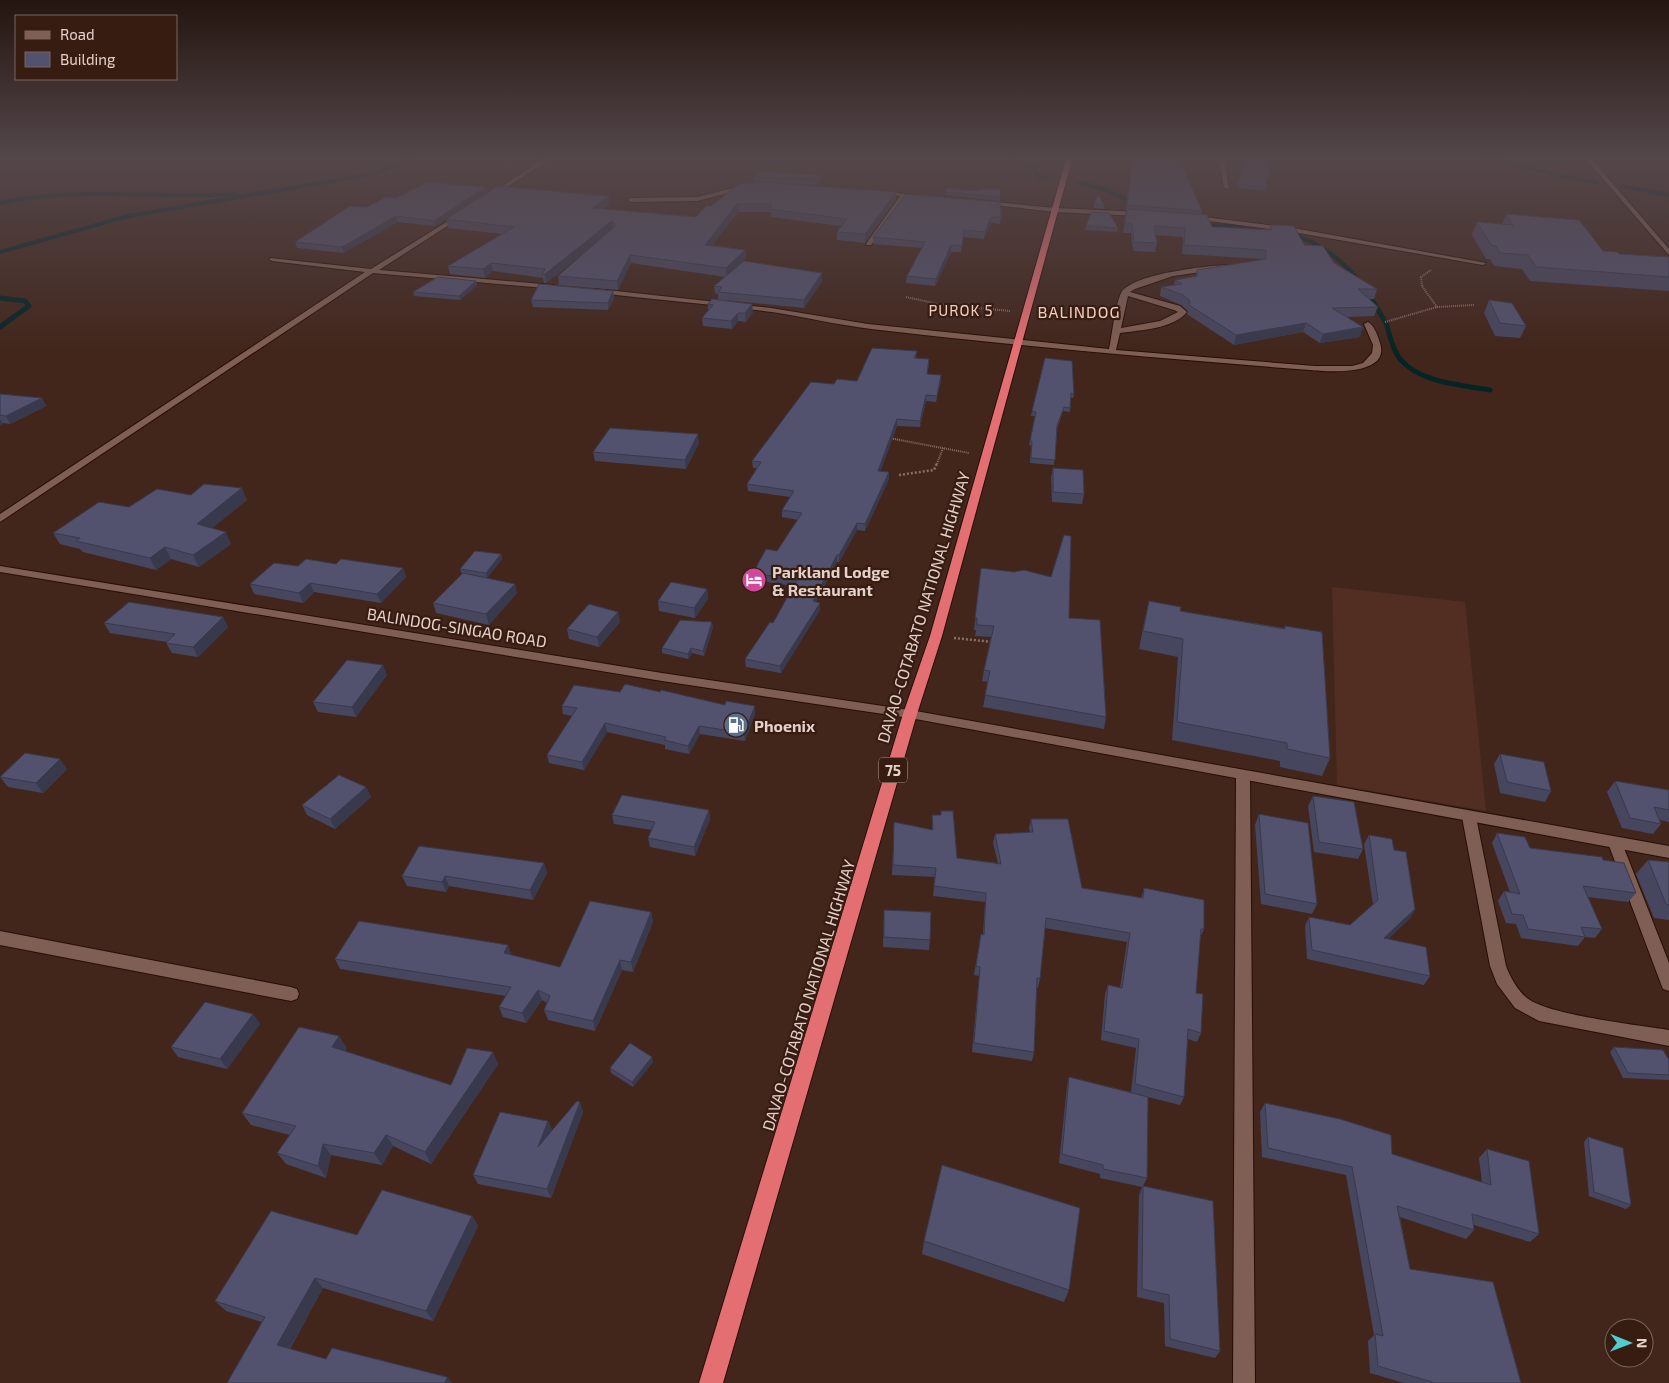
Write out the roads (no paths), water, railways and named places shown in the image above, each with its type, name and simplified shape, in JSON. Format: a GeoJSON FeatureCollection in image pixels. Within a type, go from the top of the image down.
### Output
{"type":"FeatureCollection","features":[{"type":"Feature","properties":{"kind":"highway","name":"DAVAO-COTABATO NATIONAL HIGHWAY"},"geometry":{"type":"LineString","coordinates":[[711,1383],[910,714],[936,636],[1051,221]]}},
{"type":"Feature","properties":{"kind":"street"},"geometry":{"type":"LineString","coordinates":[[0,519],[372,271],[452,221]]}},
{"type":"Feature","properties":{"kind":"street"},"geometry":{"type":"LineString","coordinates":[[1641,221],[1669,253]]}},
{"type":"Feature","properties":{"kind":"street"},"geometry":{"type":"LineString","coordinates":[[272,259],[372,271],[550,287],[558,284]]}},
{"type":"Feature","properties":{"kind":"street"},"geometry":{"type":"LineString","coordinates":[[1112,352],[1125,292],[1134,285],[1192,270],[1234,267]]}},
{"type":"Feature","properties":{"kind":"street"},"geometry":{"type":"LineString","coordinates":[[586,290],[764,309],[842,323],[1017,340],[1112,352],[1315,368],[1352,368],[1366,365],[1376,353],[1375,337],[1368,324]]}},
{"type":"Feature","properties":{"kind":"street"},"geometry":{"type":"LineString","coordinates":[[1116,331],[1170,320],[1183,314],[1177,308],[1125,292]]}},
{"type":"Feature","properties":{"kind":"street","name":"BALINDOG-SINGAO ROAD"},"geometry":{"type":"LineString","coordinates":[[0,569],[662,677],[910,714],[1468,817],[1669,852]]}},
{"type":"Feature","properties":{"kind":"street"},"geometry":{"type":"LineString","coordinates":[[1243,775],[1244,1383]]}},
{"type":"Feature","properties":{"kind":"street"},"geometry":{"type":"LineString","coordinates":[[1468,817],[1498,966],[1503,979],[1521,1003],[1546,1016],[1669,1038]]}},
{"type":"Feature","properties":{"kind":"street"},"geometry":{"type":"LineString","coordinates":[[1615,843],[1669,984]]}},
{"type":"Feature","properties":{"kind":"street"},"geometry":{"type":"LineString","coordinates":[[0,938],[291,994]]}},
{"type":"Feature","properties":{"kind":"lane"},"geometry":{"type":"LineString","coordinates":[[868,244],[885,221]]}},
{"type":"Feature","properties":{"kind":"lane"},"geometry":{"type":"LineString","coordinates":[[1207,221],[1293,230],[1483,263]]}},
{"type":"Feature","properties":{"kind":"waterway"},"geometry":{"type":"LineString","coordinates":[[0,252],[112,221]]}},
{"type":"Feature","properties":{"kind":"waterway"},"geometry":{"type":"LineString","coordinates":[[1203,224],[1271,230]]}},
{"type":"Feature","properties":{"kind":"waterway"},"geometry":{"type":"LineString","coordinates":[[1290,233],[1302,237],[1333,255],[1366,290]]}},
{"type":"Feature","properties":{"kind":"waterway"},"geometry":{"type":"LineString","coordinates":[[1365,288],[1384,320]]}},
{"type":"Feature","properties":{"kind":"waterway"},"geometry":{"type":"LineString","coordinates":[[0,298],[25,301],[29,306],[0,327]]}},
{"type":"Feature","properties":{"kind":"waterway"},"geometry":{"type":"LineString","coordinates":[[1386,323],[1395,351],[1408,367],[1442,382],[1490,390]]}},
{"type":"Feature","properties":{"kind":"place","name":"Parkland Lodge & Restaurant"},"geometry":{"type":"Point","coordinates":[754,580]}},
{"type":"Feature","properties":{"kind":"place","name":"Phoenix"},"geometry":{"type":"Point","coordinates":[736,725]}},
{"type":"Feature","properties":{"kind":"district","name":"PUROK 5"},"geometry":{"type":"Point","coordinates":[961,310]}},
{"type":"Feature","properties":{"kind":"district","name":"BALINDOG"},"geometry":{"type":"Point","coordinates":[1079,311]}}]}
